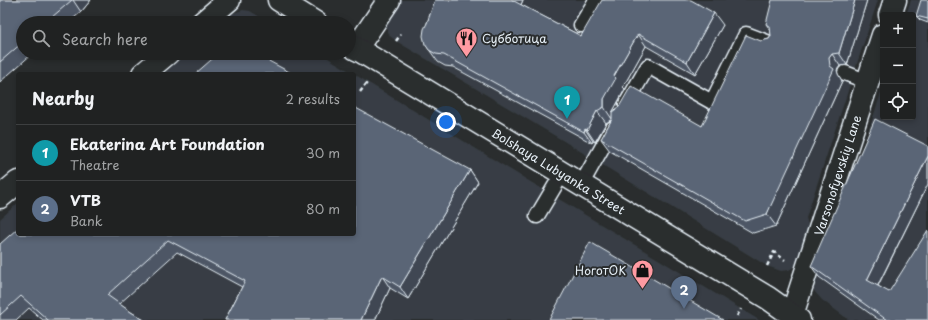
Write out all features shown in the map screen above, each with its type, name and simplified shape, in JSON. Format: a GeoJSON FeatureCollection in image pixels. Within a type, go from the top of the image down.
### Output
{"type":"FeatureCollection","features":[{"type":"Feature","properties":{"kind":"main road"},"geometry":{"type":"LineString","coordinates":[[210,16],[229,0]]}},
{"type":"Feature","properties":{"kind":"main road"},"geometry":{"type":"LineString","coordinates":[[280,0],[305,16]]}},
{"type":"Feature","properties":{"kind":"main road"},"geometry":{"type":"LineString","coordinates":[[356,42],[389,0]]}},
{"type":"Feature","properties":{"kind":"main road"},"geometry":{"type":"LineString","coordinates":[[891,12],[895,0]]}},
{"type":"Feature","properties":{"kind":"main road","name":"Varsonofyevskiy Lane"},"geometry":{"type":"LineString","coordinates":[[795,317],[880,45]]}},
{"type":"Feature","properties":{"kind":"main road","name":"Bolshaya Lubyanka Street"},"geometry":{"type":"LineString","coordinates":[[356,48],[768,298],[795,317]]}},
{"type":"Feature","properties":{"kind":"main road"},"geometry":{"type":"LineString","coordinates":[[145,72],[160,60]]}},
{"type":"Feature","properties":{"kind":"main road"},"geometry":{"type":"LineString","coordinates":[[0,197],[16,184]]}},
{"type":"Feature","properties":{"kind":"lane"},"geometry":{"type":"LineString","coordinates":[[581,25],[596,0]]}},
{"type":"Feature","properties":{"kind":"lane"},"geometry":{"type":"LineString","coordinates":[[620,115],[648,66],[712,102],[746,34],[772,44]]}},
{"type":"Feature","properties":{"kind":"lane"},"geometry":{"type":"LineString","coordinates":[[845,72],[868,82]]}},
{"type":"Feature","properties":{"kind":"lane"},"geometry":{"type":"LineString","coordinates":[[581,185],[613,127]]}},
{"type":"Feature","properties":{"kind":"lane"},"geometry":{"type":"LineString","coordinates":[[537,216],[562,174]]}},
{"type":"Feature","properties":{"kind":"path"},"geometry":{"type":"LineString","coordinates":[[396,42],[401,34]]}},
{"type":"Feature","properties":{"kind":"path"},"geometry":{"type":"LineString","coordinates":[[360,92],[368,82]]}},
{"type":"Feature","properties":{"kind":"path"},"geometry":{"type":"LineString","coordinates":[[767,266],[774,252]]}},
{"type":"Feature","properties":{"kind":"path"},"geometry":{"type":"LineString","coordinates":[[737,316],[741,309]]}},
{"type":"Feature","properties":{"kind":"shaded area"},"geometry":{"type":"Polygon","coordinates":[[[399,0],[878,0],[806,218],[810,231],[797,265],[789,270],[781,271],[767,266],[562,140],[396,41],[390,36],[385,25],[399,0]]]}},
{"type":"Feature","properties":{"kind":"shaded area"},"geometry":{"type":"Polygon","coordinates":[[[911,0],[928,0],[928,320],[849,320],[822,300],[814,291],[814,283],[840,194],[866,139],[880,96],[880,120],[916,120],[916,12],[907,12],[911,0]]]}},
{"type":"Feature","properties":{"kind":"shaded area"},"geometry":{"type":"Polygon","coordinates":[[[243,10],[250,11],[258,16],[228,16],[243,10]]]}},
{"type":"Feature","properties":{"kind":"shaded area"},"geometry":{"type":"Polygon","coordinates":[[[178,60],[331,60],[351,72],[165,72],[178,60]]]}},
{"type":"Feature","properties":{"kind":"shaded area"},"geometry":{"type":"Polygon","coordinates":[[[356,75],[759,320],[0,320],[0,219],[16,205],[16,236],[356,236],[356,75]]]}},
{"type":"Feature","properties":{"kind":"building"},"geometry":{"type":"Polygon","coordinates":[[[0,0],[72,0],[53,16],[16,16],[16,48],[0,62],[0,0]]]}},
{"type":"Feature","properties":{"kind":"building"},"geometry":{"type":"Polygon","coordinates":[[[435,0],[512,0],[581,36],[602,0],[691,0],[714,13],[687,62],[638,34],[614,76],[616,78],[604,99],[604,107],[597,111],[587,130],[585,129],[584,132],[444,55],[436,54],[429,50],[425,44],[423,36],[424,29],[435,0]]]}},
{"type":"Feature","properties":{"kind":"building"},"geometry":{"type":"Polygon","coordinates":[[[772,0],[855,0],[839,53],[832,54],[829,58],[830,66],[834,69],[767,214],[745,221],[601,139],[612,119],[612,112],[619,107],[631,86],[702,126],[746,35],[761,41],[769,39],[771,36],[770,27],[766,24],[772,0]]]}},
{"type":"Feature","properties":{"kind":"building"},"geometry":{"type":"Polygon","coordinates":[[[921,0],[928,0],[928,19],[916,16],[921,0]]]}},
{"type":"Feature","properties":{"kind":"building"},"geometry":{"type":"Polygon","coordinates":[[[211,60],[267,60],[289,72],[197,72],[211,60]]]}},
{"type":"Feature","properties":{"kind":"building"},"geometry":{"type":"Polygon","coordinates":[[[356,108],[470,170],[400,287],[382,276],[361,320],[225,320],[245,281],[168,240],[107,295],[144,320],[48,320],[21,296],[0,315],[0,244],[16,230],[16,236],[356,236],[356,108]]]}},
{"type":"Feature","properties":{"kind":"building"},"geometry":{"type":"Polygon","coordinates":[[[875,119],[928,146],[928,156],[867,280],[889,292],[928,230],[928,320],[887,320],[811,266],[875,119]]]}},
{"type":"Feature","properties":{"kind":"building"},"geometry":{"type":"Polygon","coordinates":[[[590,242],[723,320],[549,320],[590,242]]]}},
{"type":"Feature","properties":{"kind":"place","name":"Субботица"},"geometry":{"type":"Point","coordinates":[466,58]}},
{"type":"Feature","properties":{"kind":"place","name":"Ekaterina Art Foundation"},"geometry":{"type":"Point","coordinates":[567,119]}},
{"type":"Feature","properties":{"kind":"place","name":"НоготОК"},"geometry":{"type":"Point","coordinates":[642,290]}},
{"type":"Feature","properties":{"kind":"place","name":"VTB"},"geometry":{"type":"Point","coordinates":[684,309]}}]}
